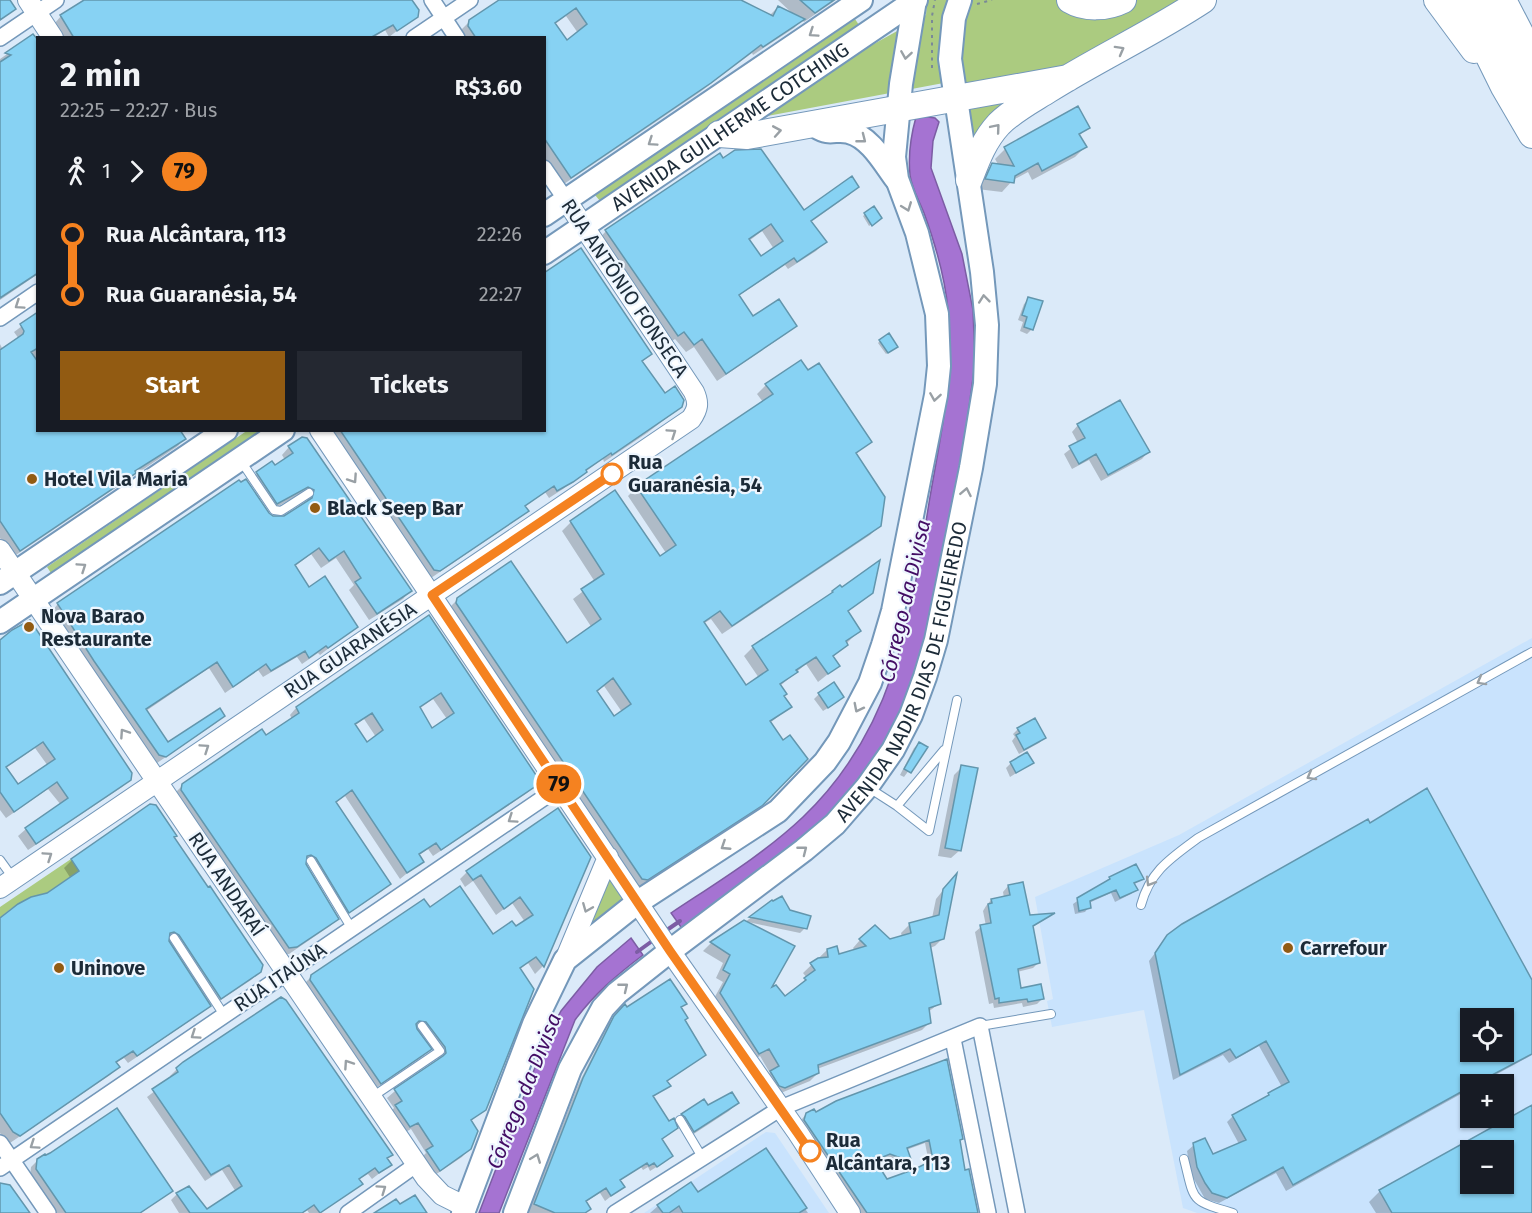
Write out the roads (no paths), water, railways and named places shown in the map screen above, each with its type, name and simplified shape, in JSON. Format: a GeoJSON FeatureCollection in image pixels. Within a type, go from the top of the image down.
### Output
{"type":"FeatureCollection","features":[{"type":"Feature","properties":{"kind":"highway"},"geometry":{"type":"LineString","coordinates":[[1070,0],[1077,4],[1095,7],[1123,0]]}},
{"type":"Feature","properties":{"kind":"highway"},"geometry":{"type":"LineString","coordinates":[[969,180],[984,143],[999,124],[1018,109],[1068,78],[1174,20],[1203,0]]}},
{"type":"Feature","properties":{"kind":"highway"},"geometry":{"type":"LineString","coordinates":[[1482,0],[1517,63],[1532,98]]}},
{"type":"Feature","properties":{"kind":"highway"},"geometry":{"type":"LineString","coordinates":[[1503,0],[1532,56]]}},
{"type":"Feature","properties":{"kind":"highway"},"geometry":{"type":"LineString","coordinates":[[1443,3],[1504,87],[1532,135]]}},
{"type":"Feature","properties":{"kind":"highway"},"geometry":{"type":"LineString","coordinates":[[720,134],[747,136],[1068,78]]}},
{"type":"Feature","properties":{"kind":"main road","name":"AVENIDA GUILHERME COTCHING"},"geometry":{"type":"LineString","coordinates":[[546,214],[861,0]]}},
{"type":"Feature","properties":{"kind":"main road","name":"AVENIDA GUILHERME COTCHING"},"geometry":{"type":"LineString","coordinates":[[546,252],[920,1]]}},
{"type":"Feature","properties":{"kind":"main road","name":"AVENIDA NADIR DIAS DE FIGUEIREDO"},"geometry":{"type":"LineString","coordinates":[[464,1210],[534,1024],[566,960],[643,910],[778,811],[825,762],[839,742],[870,683],[892,611],[936,395],[939,366],[937,314],[932,289],[917,233],[897,179],[894,157],[898,109],[920,1]]}},
{"type":"Feature","properties":{"kind":"main road","name":"AVENIDA NADIR DIAS DE FIGUEIREDO"},"geometry":{"type":"LineString","coordinates":[[515,1213],[570,1069],[603,1008],[666,945],[804,850],[835,824],[867,787],[893,750],[925,677],[936,640],[973,457],[984,384],[987,325],[969,180],[950,59],[950,40],[954,18],[966,3]]}},
{"type":"Feature","properties":{"kind":"main road"},"geometry":{"type":"LineString","coordinates":[[813,124],[826,132],[846,131],[857,134],[874,150],[897,179]]}},
{"type":"Feature","properties":{"kind":"main road"},"geometry":{"type":"LineString","coordinates":[[8,578],[223,432]]}},
{"type":"Feature","properties":{"kind":"main road"},"geometry":{"type":"LineString","coordinates":[[0,622],[280,432]]}},
{"type":"Feature","properties":{"kind":"street"},"geometry":{"type":"LineString","coordinates":[[0,38],[32,6],[56,0]]}},
{"type":"Feature","properties":{"kind":"street"},"geometry":{"type":"LineString","coordinates":[[432,0],[456,36]]}},
{"type":"Feature","properties":{"kind":"street"},"geometry":{"type":"LineString","coordinates":[[417,36],[470,0]]}},
{"type":"Feature","properties":{"kind":"street"},"geometry":{"type":"LineString","coordinates":[[32,6],[52,36]]}},
{"type":"Feature","properties":{"kind":"street","name":"RUA ANTÔNIO FONSECA"},"geometry":{"type":"LineString","coordinates":[[546,171],[694,392],[698,400],[698,410]]}},
{"type":"Feature","properties":{"kind":"street"},"geometry":{"type":"LineString","coordinates":[[0,318],[36,293]]}},
{"type":"Feature","properties":{"kind":"street","name":"RUA GUARANÉSIA"},"geometry":{"type":"LineString","coordinates":[[7,884],[680,427],[698,410]]}},
{"type":"Feature","properties":{"kind":"street"},"geometry":{"type":"LineString","coordinates":[[321,432],[666,945],[781,1108],[850,1213]]}},
{"type":"Feature","properties":{"kind":"street","name":"RUA ANDARAÍ"},"geometry":{"type":"LineString","coordinates":[[0,550],[8,578],[34,600],[417,1164],[442,1195],[464,1210]]}},
{"type":"Feature","properties":{"kind":"street","name":"RUA ITAÚNA"},"geometry":{"type":"LineString","coordinates":[[6,1164],[561,786]]}},
{"type":"Feature","properties":{"kind":"street","name":"AVENIDA NADIR DIAS DE FIGUEIREDO"},"geometry":{"type":"LineString","coordinates":[[566,960],[608,857]]}},
{"type":"Feature","properties":{"kind":"street"},"geometry":{"type":"LineString","coordinates":[[615,1213],[781,1108],[980,1026],[1017,1213]]}},
{"type":"Feature","properties":{"kind":"street"},"geometry":{"type":"LineString","coordinates":[[953,1039],[988,1213]]}},
{"type":"Feature","properties":{"kind":"street"},"geometry":{"type":"LineString","coordinates":[[0,1143],[6,1164],[48,1213]]}},
{"type":"Feature","properties":{"kind":"street"},"geometry":{"type":"LineString","coordinates":[[348,1213],[417,1164]]}},
{"type":"Feature","properties":{"kind":"lane"},"geometry":{"type":"LineString","coordinates":[[240,460],[274,510],[281,511],[309,493]]}},
{"type":"Feature","properties":{"kind":"lane"},"geometry":{"type":"LineString","coordinates":[[1141,905],[1145,888],[1159,868],[1198,838],[1532,652]]}},
{"type":"Feature","properties":{"kind":"lane"},"geometry":{"type":"LineString","coordinates":[[867,787],[897,806],[929,831],[957,700]]}},
{"type":"Feature","properties":{"kind":"lane"},"geometry":{"type":"LineString","coordinates":[[897,806],[946,748]]}},
{"type":"Feature","properties":{"kind":"lane"},"geometry":{"type":"LineString","coordinates":[[0,860],[7,884]]}},
{"type":"Feature","properties":{"kind":"lane"},"geometry":{"type":"LineString","coordinates":[[310,861],[352,928]]}},
{"type":"Feature","properties":{"kind":"lane"},"geometry":{"type":"LineString","coordinates":[[174,938],[224,1016]]}},
{"type":"Feature","properties":{"kind":"lane"},"geometry":{"type":"LineString","coordinates":[[980,1026],[1051,1014]]}},
{"type":"Feature","properties":{"kind":"lane"},"geometry":{"type":"LineString","coordinates":[[371,1098],[440,1052],[422,1026]]}},
{"type":"Feature","properties":{"kind":"lane"},"geometry":{"type":"LineString","coordinates":[[680,1120],[702,1157]]}},
{"type":"Feature","properties":{"kind":"lane"},"geometry":{"type":"LineString","coordinates":[[1184,1159],[1195,1198],[1202,1204],[1233,1213]]}},
{"type":"Feature","properties":{"kind":"waterway","name":"Córrego da Divisa"},"geometry":{"type":"LineString","coordinates":[[664,932],[680,921]]}},
{"type":"Feature","properties":{"kind":"waterway","name":"Córrego da Divisa"},"geometry":{"type":"LineString","coordinates":[[637,952],[655,939]]}},
{"type":"Feature","properties":{"kind":"place","name":"Rua Guaranésia, 54"},"geometry":{"type":"Point","coordinates":[612,474]}},
{"type":"Feature","properties":{"kind":"place","name":"Hotel Vila Maria"},"geometry":{"type":"Point","coordinates":[32,479]}},
{"type":"Feature","properties":{"kind":"place","name":"Black Seep Bar"},"geometry":{"type":"Point","coordinates":[315,508]}},
{"type":"Feature","properties":{"kind":"place","name":"Nova Barao Restaurante"},"geometry":{"type":"Point","coordinates":[29,627]}},
{"type":"Feature","properties":{"kind":"place","name":"Carrefour"},"geometry":{"type":"Point","coordinates":[1288,948]}},
{"type":"Feature","properties":{"kind":"place","name":"Uninove"},"geometry":{"type":"Point","coordinates":[59,968]}},
{"type":"Feature","properties":{"kind":"place","name":"Rua Alcântara, 113"},"geometry":{"type":"Point","coordinates":[810,1151]}}]}
